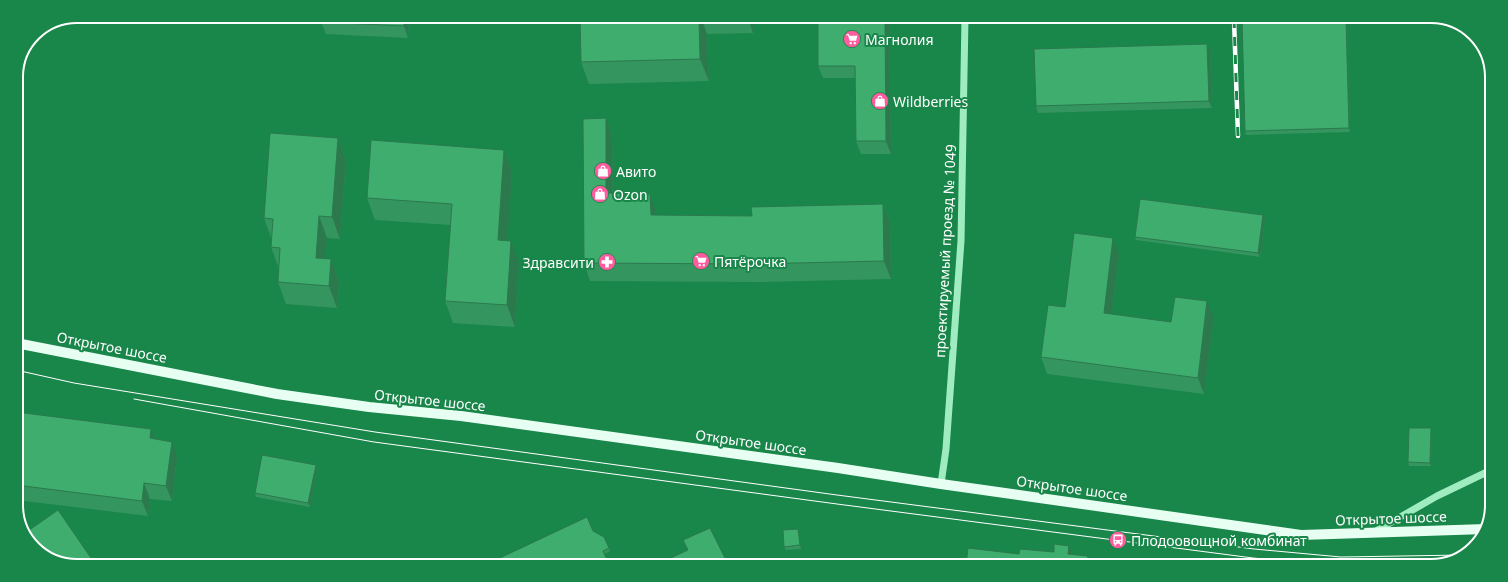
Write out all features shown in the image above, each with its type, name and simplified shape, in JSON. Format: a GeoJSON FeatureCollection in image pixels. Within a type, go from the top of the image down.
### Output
{"type":"FeatureCollection","features":[{"type":"Feature","properties":{"kind":"main road","name":"Открытое шоссе"},"geometry":{"type":"LineString","coordinates":[[23,344],[277,394],[368,407],[461,416],[838,468],[1301,535],[1479,529]]}},
{"type":"Feature","properties":{"kind":"street","name":"проектируемый проезд № 1049"},"geometry":{"type":"LineString","coordinates":[[942,484],[946,449],[961,241],[965,23]]}},
{"type":"Feature","properties":{"kind":"street"},"geometry":{"type":"LineString","coordinates":[[1374,533],[1437,496],[1485,473]]}},
{"type":"Feature","properties":{"kind":"building"},"geometry":{"type":"Polygon","coordinates":[[[342,23],[404,23],[404,26],[342,23]]]}},
{"type":"Feature","properties":{"kind":"building"},"geometry":{"type":"Polygon","coordinates":[[[580,23],[699,23],[700,59],[581,62],[580,23]]]}},
{"type":"Feature","properties":{"kind":"building"},"geometry":{"type":"Polygon","coordinates":[[[818,23],[885,23],[886,141],[856,141],[855,66],[818,66],[818,23]]]}},
{"type":"Feature","properties":{"kind":"building"},"geometry":{"type":"Polygon","coordinates":[[[1242,23],[1346,23],[1349,128],[1245,131],[1242,23]]]}},
{"type":"Feature","properties":{"kind":"building"},"geometry":{"type":"Polygon","coordinates":[[[1207,44],[1209,101],[1036,106],[1034,49],[1207,44]]]}},
{"type":"Feature","properties":{"kind":"building"},"geometry":{"type":"Polygon","coordinates":[[[606,118],[606,193],[650,194],[651,215],[752,216],[751,207],[883,204],[884,261],[752,264],[584,263],[583,119],[606,118]]]}},
{"type":"Feature","properties":{"kind":"building"},"geometry":{"type":"Polygon","coordinates":[[[270,133],[338,138],[332,217],[319,216],[316,258],[331,259],[329,286],[278,282],[280,248],[271,247],[273,219],[264,218],[270,133]]]}},
{"type":"Feature","properties":{"kind":"building"},"geometry":{"type":"Polygon","coordinates":[[[371,140],[504,150],[498,240],[511,241],[507,305],[445,301],[452,204],[367,198],[371,140]]]}},
{"type":"Feature","properties":{"kind":"building"},"geometry":{"type":"Polygon","coordinates":[[[1140,199],[1263,215],[1258,253],[1135,237],[1140,199]]]}},
{"type":"Feature","properties":{"kind":"building"},"geometry":{"type":"Polygon","coordinates":[[[1074,233],[1113,238],[1104,313],[1171,322],[1175,297],[1207,301],[1198,378],[1041,357],[1048,305],[1065,307],[1074,233]]]}},
{"type":"Feature","properties":{"kind":"building"},"geometry":{"type":"Polygon","coordinates":[[[23,413],[151,429],[150,438],[172,442],[166,486],[144,483],[142,501],[23,486],[23,413]]]}},
{"type":"Feature","properties":{"kind":"building"},"geometry":{"type":"Polygon","coordinates":[[[1409,428],[1431,428],[1430,463],[1408,462],[1409,428]]]}},
{"type":"Feature","properties":{"kind":"building"},"geometry":{"type":"Polygon","coordinates":[[[262,455],[316,465],[308,503],[255,493],[262,455]]]}},
{"type":"Feature","properties":{"kind":"building"},"geometry":{"type":"Polygon","coordinates":[[[58,510],[91,558],[77,559],[59,556],[41,546],[29,530],[58,510]]]}},
{"type":"Feature","properties":{"kind":"building"},"geometry":{"type":"Polygon","coordinates":[[[587,517],[593,531],[604,537],[609,548],[603,551],[607,559],[498,559],[587,517]]]}},
{"type":"Feature","properties":{"kind":"building"},"geometry":{"type":"Polygon","coordinates":[[[710,528],[726,559],[669,559],[688,550],[683,540],[710,528]]]}},
{"type":"Feature","properties":{"kind":"building"},"geometry":{"type":"Polygon","coordinates":[[[798,529],[800,545],[784,547],[783,530],[798,529]]]}},
{"type":"Feature","properties":{"kind":"building"},"geometry":{"type":"Polygon","coordinates":[[[1054,544],[1069,546],[1068,554],[1088,556],[1088,559],[967,559],[968,548],[1019,554],[1020,549],[1054,552],[1054,544]]]}},
{"type":"Feature","properties":{"kind":"tram line"},"geometry":{"type":"LineString","coordinates":[[23,372],[74,383],[375,432],[837,495],[1254,549],[1341,557],[1451,555]]}},
{"type":"Feature","properties":{"kind":"tram line"},"geometry":{"type":"LineString","coordinates":[[134,399],[374,442],[1264,559]]}},
{"type":"Feature","properties":{"kind":"railway"},"geometry":{"type":"LineString","coordinates":[[1234,23],[1238,136]]}},
{"type":"Feature","properties":{"kind":"place","name":"Магнолия"},"geometry":{"type":"Point","coordinates":[852,39]}},
{"type":"Feature","properties":{"kind":"place","name":"Wildberries"},"geometry":{"type":"Point","coordinates":[880,101]}},
{"type":"Feature","properties":{"kind":"place","name":"Авито"},"geometry":{"type":"Point","coordinates":[603,171]}},
{"type":"Feature","properties":{"kind":"place","name":"Ozon"},"geometry":{"type":"Point","coordinates":[600,194]}},
{"type":"Feature","properties":{"kind":"place","name":"Пятёрочка"},"geometry":{"type":"Point","coordinates":[701,261]}},
{"type":"Feature","properties":{"kind":"place","name":"Здравсити"},"geometry":{"type":"Point","coordinates":[607,262]}},
{"type":"Feature","properties":{"kind":"place","name":"Плодоовощной комбинат"},"geometry":{"type":"Point","coordinates":[1118,540]}}]}
